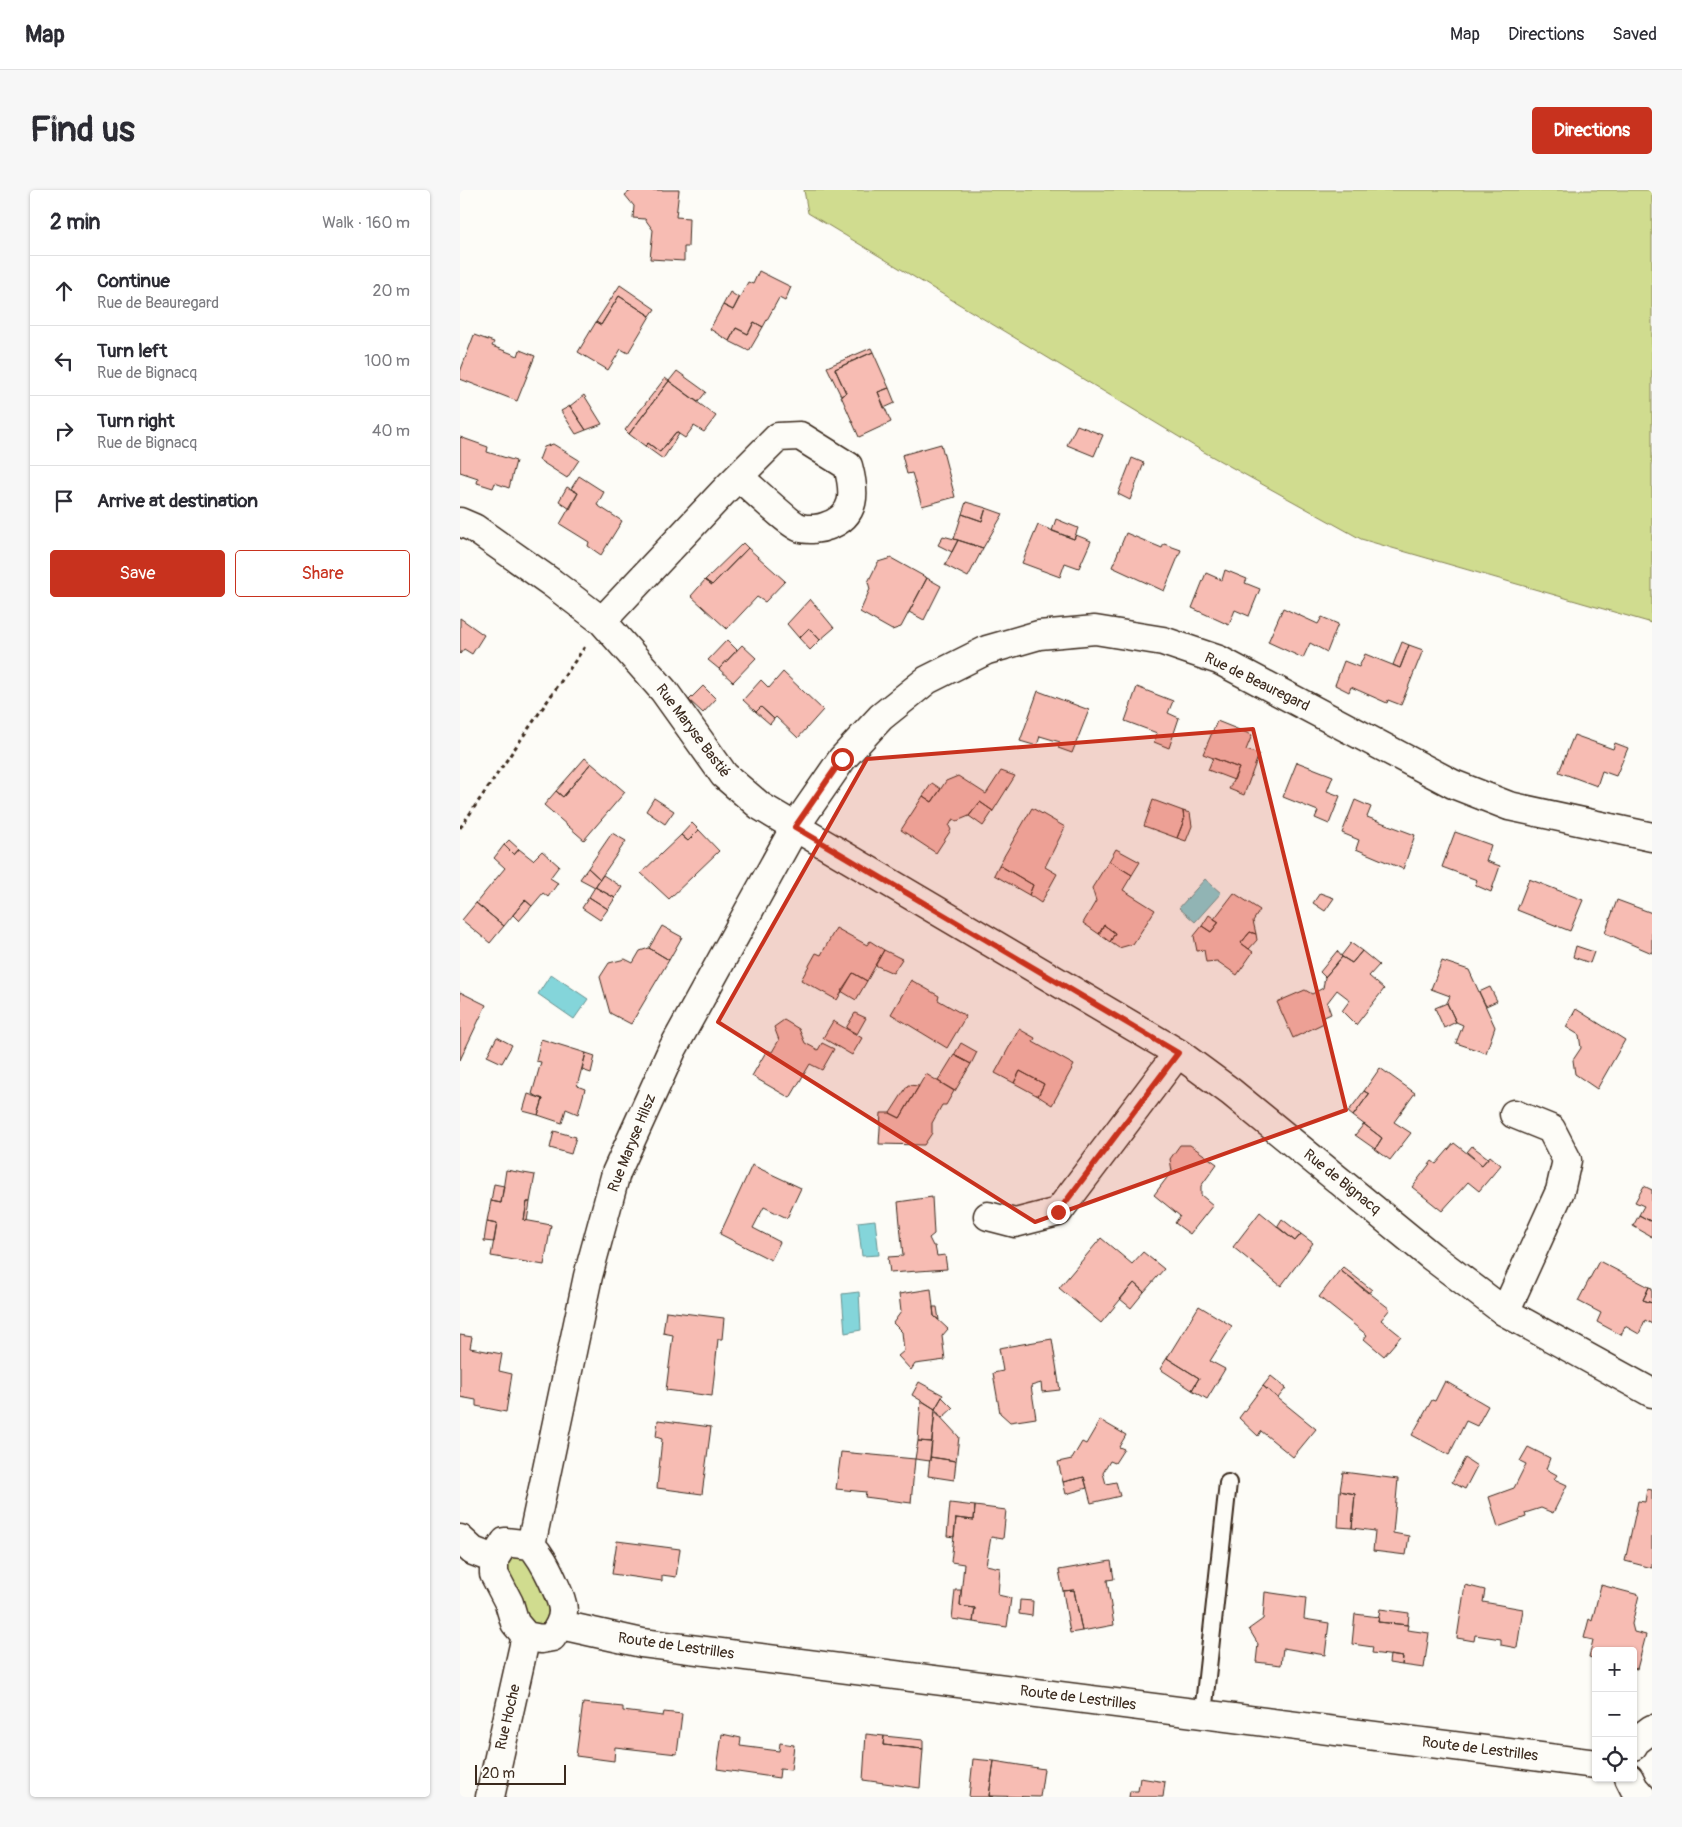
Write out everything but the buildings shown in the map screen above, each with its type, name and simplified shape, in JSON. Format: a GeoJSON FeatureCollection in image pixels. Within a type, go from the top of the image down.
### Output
{"type":"FeatureCollection","features":[{"type":"Feature","properties":{"kind":"street"},"geometry":{"type":"LineString","coordinates":[[602,621],[739,476]]}},
{"type":"Feature","properties":{"kind":"street","name":"Rue Maryse Bastié"},"geometry":{"type":"LineString","coordinates":[[460,522],[474,528],[552,582],[602,621],[664,691],[724,775],[760,806],[795,827]]}},
{"type":"Feature","properties":{"kind":"street","name":"Rue de Beauregard"},"geometry":{"type":"LineString","coordinates":[[795,827],[842,759],[881,717],[927,680],[987,650],[1039,635],[1095,630],[1163,641],[1219,660],[1453,784],[1510,806],[1652,837]]}},
{"type":"Feature","properties":{"kind":"street","name":"Rue de Bignacq"},"geometry":{"type":"LineString","coordinates":[[795,827],[1178,1053],[1231,1092],[1431,1256],[1505,1312],[1652,1393]]}},
{"type":"Feature","properties":{"kind":"street","name":"Rue Maryse Hilsz"},"geometry":{"type":"LineString","coordinates":[[531,1545],[588,1276],[616,1173],[672,1050],[795,827]]}},
{"type":"Feature","properties":{"kind":"street"},"geometry":{"type":"LineString","coordinates":[[988,1216],[1014,1223],[1058,1212],[1178,1053]]}},
{"type":"Feature","properties":{"kind":"street"},"geometry":{"type":"LineString","coordinates":[[1505,1312],[1560,1191],[1567,1160],[1551,1129],[1514,1114]]}},
{"type":"Feature","properties":{"kind":"street"},"geometry":{"type":"LineString","coordinates":[[460,1539],[473,1551],[494,1559]]}},
{"type":"Feature","properties":{"kind":"street"},"geometry":{"type":"LineString","coordinates":[[505,1542],[531,1545],[544,1560],[563,1599],[561,1625],[552,1637],[542,1639],[526,1636],[515,1622],[509,1603],[494,1574],[494,1559],[505,1542]]}},
{"type":"Feature","properties":{"kind":"street","name":"Route de Lestrilles"},"geometry":{"type":"LineString","coordinates":[[561,1625],[642,1644],[1592,1763]]}},
{"type":"Feature","properties":{"kind":"street","name":"Rue Hoche"},"geometry":{"type":"LineString","coordinates":[[490,1797],[526,1636]]}},
{"type":"Feature","properties":{"kind":"street"},"geometry":{"type":"LineString","coordinates":[[1637,1740],[1652,1729]]}},
{"type":"Feature","properties":{"kind":"street"},"geometry":{"type":"LineString","coordinates":[[1631,1782],[1642,1797]]}},
{"type":"Feature","properties":{"kind":"lane"},"geometry":{"type":"LineString","coordinates":[[1203,1714],[1228,1483]]}},
{"type":"Feature","properties":{"kind":"path"},"geometry":{"type":"LineString","coordinates":[[460,828],[602,621]]}},
{"type":"Feature","properties":{"kind":"highlighted area"},"geometry":{"type":"Polygon","coordinates":[[[1253,729],[1346,1110],[1035,1222],[718,1022],[867,759],[1253,729]]]}},
{"type":"Feature","properties":{"kind":"green space"},"geometry":{"type":"Polygon","coordinates":[[[804,190],[1652,190],[1652,623],[1361,539],[1204,452],[808,213],[804,190]]]}},
{"type":"Feature","properties":{"kind":"green space"},"geometry":{"type":"Polygon","coordinates":[[[522,1554],[542,1587],[547,1604],[548,1614],[546,1623],[538,1626],[531,1622],[519,1608],[511,1590],[506,1571],[505,1563],[514,1555],[522,1554]]]}},
{"type":"Feature","properties":{"kind":"water"},"geometry":{"type":"Polygon","coordinates":[[[1205,879],[1221,893],[1195,922],[1179,908],[1205,879]]]}},
{"type":"Feature","properties":{"kind":"water"},"geometry":{"type":"Polygon","coordinates":[[[551,974],[588,999],[574,1019],[538,994],[551,974]]]}},
{"type":"Feature","properties":{"kind":"water"},"geometry":{"type":"Polygon","coordinates":[[[875,1220],[879,1255],[862,1256],[858,1222],[875,1220]]]}},
{"type":"Feature","properties":{"kind":"water"},"geometry":{"type":"Polygon","coordinates":[[[859,1292],[861,1330],[845,1333],[842,1294],[859,1292]]]}},
{"type":"Feature","properties":{"kind":"route"},"geometry":{"type":"LineString","coordinates":[[842,759],[795,827],[1041,970],[1178,1053],[1058,1212]]}}]}
